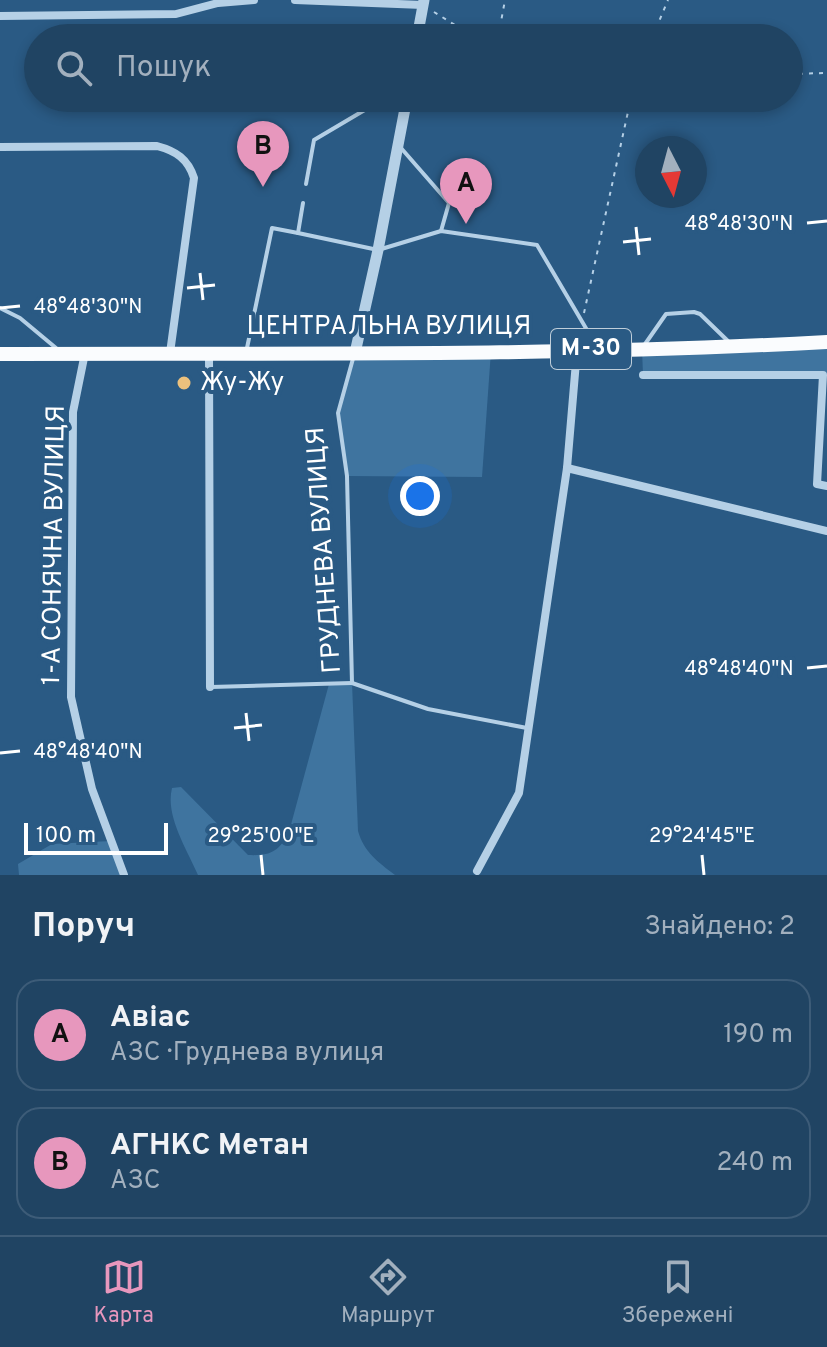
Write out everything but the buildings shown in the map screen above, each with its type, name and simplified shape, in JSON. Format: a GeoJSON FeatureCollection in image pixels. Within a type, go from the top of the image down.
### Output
{"type":"FeatureCollection","features":[{"type":"Feature","properties":{"kind":"highway","name":"ЦЕНТРАЛЬНА ВУЛИЦЯ"},"geometry":{"type":"LineString","coordinates":[[0,354],[577,350],[827,342]]}},
{"type":"Feature","properties":{"kind":"street"},"geometry":{"type":"LineString","coordinates":[[0,16],[176,14],[218,3],[254,0]]}},
{"type":"Feature","properties":{"kind":"street"},"geometry":{"type":"LineString","coordinates":[[295,0],[424,2],[420,24]]}},
{"type":"Feature","properties":{"kind":"street","name":"ГРУДНЕВА ВУЛИЦЯ"},"geometry":{"type":"LineString","coordinates":[[355,353],[404,112]]}},
{"type":"Feature","properties":{"kind":"street"},"geometry":{"type":"LineString","coordinates":[[0,147],[157,146],[182,157],[191,167],[194,178],[170,353]]}},
{"type":"Feature","properties":{"kind":"street"},"geometry":{"type":"LineString","coordinates":[[477,871],[519,793],[567,468],[577,350]]}},
{"type":"Feature","properties":{"kind":"street","name":"1-А СОНЯЧНА ВУЛИЦЯ"},"geometry":{"type":"LineString","coordinates":[[85,353],[73,412],[71,697],[92,789],[124,875]]}},
{"type":"Feature","properties":{"kind":"street"},"geometry":{"type":"LineString","coordinates":[[209,353],[210,687]]}},
{"type":"Feature","properties":{"kind":"street"},"geometry":{"type":"LineString","coordinates":[[643,375],[823,375],[817,484],[827,486]]}},
{"type":"Feature","properties":{"kind":"street"},"geometry":{"type":"LineString","coordinates":[[567,468],[827,531]]}},
{"type":"Feature","properties":{"kind":"lane"},"geometry":{"type":"LineString","coordinates":[[306,184],[314,140],[361,112]]}},
{"type":"Feature","properties":{"kind":"lane"},"geometry":{"type":"LineString","coordinates":[[398,145],[449,203],[441,231]]}},
{"type":"Feature","properties":{"kind":"lane"},"geometry":{"type":"LineString","coordinates":[[298,233],[303,203]]}},
{"type":"Feature","properties":{"kind":"lane"},"geometry":{"type":"LineString","coordinates":[[246,352],[272,228],[378,250],[441,231],[537,245],[599,349]]}},
{"type":"Feature","properties":{"kind":"lane"},"geometry":{"type":"LineString","coordinates":[[0,308],[20,318],[62,353]]}},
{"type":"Feature","properties":{"kind":"lane"},"geometry":{"type":"LineString","coordinates":[[642,349],[666,314],[694,312],[735,347]]}},
{"type":"Feature","properties":{"kind":"lane","name":"ГРУДНЕВА ВУЛИЦЯ"},"geometry":{"type":"LineString","coordinates":[[355,353],[338,413],[347,476],[352,683],[428,709],[528,728]]}},
{"type":"Feature","properties":{"kind":"lane"},"geometry":{"type":"LineString","coordinates":[[210,687],[352,683]]}},
{"type":"Feature","properties":{"kind":"path"},"geometry":{"type":"LineString","coordinates":[[501,24],[505,0]]}},
{"type":"Feature","properties":{"kind":"path"},"geometry":{"type":"LineString","coordinates":[[658,24],[668,0]]}},
{"type":"Feature","properties":{"kind":"path"},"geometry":{"type":"LineString","coordinates":[[424,2],[456,24]]}},
{"type":"Feature","properties":{"kind":"path"},"geometry":{"type":"LineString","coordinates":[[803,74],[827,73]]}},
{"type":"Feature","properties":{"kind":"path"},"geometry":{"type":"LineString","coordinates":[[582,323],[628,112]]}},
{"type":"Feature","properties":{"kind":"shaded area"},"geometry":{"type":"Polygon","coordinates":[[[827,342],[827,375],[643,375],[642,349],[827,342]]]}},
{"type":"Feature","properties":{"kind":"shaded area"},"geometry":{"type":"Polygon","coordinates":[[[491,351],[482,477],[347,476],[338,413],[355,353],[491,351]]]}},
{"type":"Feature","properties":{"kind":"shaded area"},"geometry":{"type":"Polygon","coordinates":[[[352,683],[358,831],[368,851],[395,875],[198,875],[174,821],[172,788],[181,787],[248,855],[273,851],[289,832],[329,684],[352,683]]]}},
{"type":"Feature","properties":{"kind":"shaded area"},"geometry":{"type":"Polygon","coordinates":[[[111,841],[124,875],[19,875],[18,864],[52,844],[111,841]]]}},
{"type":"Feature","properties":{"kind":"place","name":"АГНКС Метан"},"geometry":{"type":"Point","coordinates":[263,187]}},
{"type":"Feature","properties":{"kind":"place","name":"Авіас"},"geometry":{"type":"Point","coordinates":[466,224]}},
{"type":"Feature","properties":{"kind":"place","name":"Жу-Жу"},"geometry":{"type":"Point","coordinates":[184,383]}}]}
